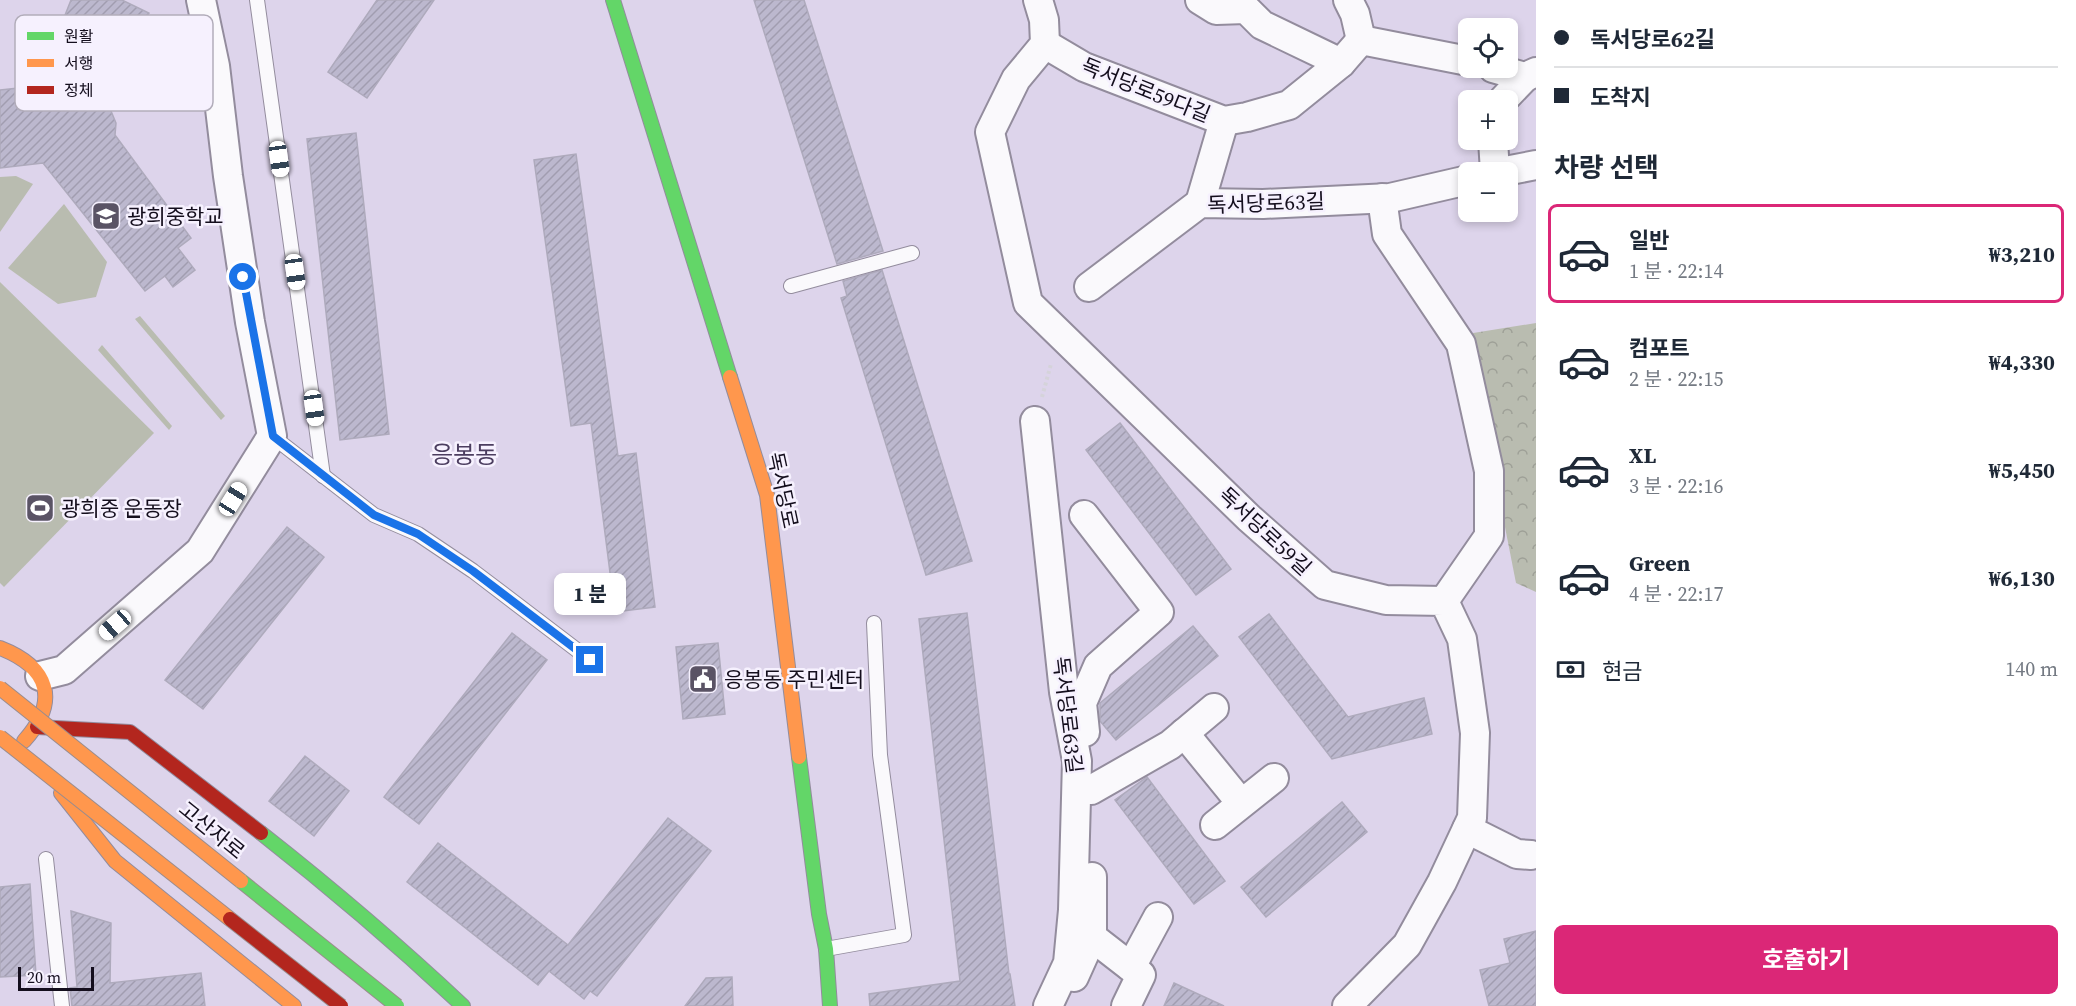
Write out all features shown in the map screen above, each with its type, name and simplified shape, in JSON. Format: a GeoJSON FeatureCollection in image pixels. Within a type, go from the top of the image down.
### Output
{"type":"FeatureCollection","features":[{"type":"Feature","properties":{"kind":"main road","name":"독서당로"},"geometry":{"type":"LineString","coordinates":[[613,0],[767,495],[819,914],[826,949],[830,1006]]}},
{"type":"Feature","properties":{"kind":"main road"},"geometry":{"type":"LineString","coordinates":[[0,648],[15,652],[30,662],[40,676],[45,693],[44,710],[37,727],[21,742],[0,750]]}},
{"type":"Feature","properties":{"kind":"main road","name":"고산자로"},"geometry":{"type":"LineString","coordinates":[[0,688],[397,1006]]}},
{"type":"Feature","properties":{"kind":"main road"},"geometry":{"type":"LineString","coordinates":[[37,727],[130,732],[331,888],[408,954],[463,1006]]}},
{"type":"Feature","properties":{"kind":"main road"},"geometry":{"type":"LineString","coordinates":[[0,737],[341,1006]]}},
{"type":"Feature","properties":{"kind":"main road"},"geometry":{"type":"LineString","coordinates":[[21,742],[115,861],[294,1006]]}},
{"type":"Feature","properties":{"kind":"street"},"geometry":{"type":"LineString","coordinates":[[201,0],[204,15]]}},
{"type":"Feature","properties":{"kind":"street"},"geometry":{"type":"LineString","coordinates":[[1038,0],[1044,20],[1045,44]]}},
{"type":"Feature","properties":{"kind":"street"},"geometry":{"type":"LineString","coordinates":[[1200,0],[1216,10],[1246,9],[1262,25],[1341,63]]}},
{"type":"Feature","properties":{"kind":"street"},"geometry":{"type":"LineString","coordinates":[[1348,0],[1355,14],[1361,40],[1458,59]]}},
{"type":"Feature","properties":{"kind":"street","name":"독서당로59다길"},"geometry":{"type":"LineString","coordinates":[[1045,44],[1084,67],[1224,121],[1289,105],[1341,63],[1361,40]]}},
{"type":"Feature","properties":{"kind":"street","name":"독서당로59길"},"geometry":{"type":"LineString","coordinates":[[1045,44],[1016,79],[990,132],[1028,303],[1249,518],[1325,585],[1386,600],[1444,601]]}},
{"type":"Feature","properties":{"kind":"street"},"geometry":{"type":"LineString","coordinates":[[40,676],[64,670],[200,551],[273,436],[250,322],[213,57]]}},
{"type":"Feature","properties":{"kind":"street"},"geometry":{"type":"LineString","coordinates":[[1514,90],[1531,74]]}},
{"type":"Feature","properties":{"kind":"street"},"geometry":{"type":"LineString","coordinates":[[1200,203],[1224,121]]}},
{"type":"Feature","properties":{"kind":"street"},"geometry":{"type":"LineString","coordinates":[[1518,168],[1536,165]]}},
{"type":"Feature","properties":{"kind":"street","name":"독서당로63길"},"geometry":{"type":"LineString","coordinates":[[1089,287],[1200,203],[1263,204],[1382,198],[1458,182]]}},
{"type":"Feature","properties":{"kind":"street"},"geometry":{"type":"LineString","coordinates":[[1347,1006],[1407,945],[1442,882],[1472,818],[1476,733],[1462,639],[1444,601],[1489,536],[1489,471],[1461,344],[1387,234],[1382,198]]}},
{"type":"Feature","properties":{"kind":"street","name":"독서당로63길"},"geometry":{"type":"LineString","coordinates":[[1035,421],[1064,692],[1077,761],[1068,963],[1048,1006]]}},
{"type":"Feature","properties":{"kind":"street"},"geometry":{"type":"LineString","coordinates":[[1061,1006],[1092,937],[1091,790],[1082,703],[1098,666],[1159,612],[1084,515]]}},
{"type":"Feature","properties":{"kind":"street"},"geometry":{"type":"LineString","coordinates":[[1091,790],[1170,745],[1214,708]]}},
{"type":"Feature","properties":{"kind":"street"},"geometry":{"type":"LineString","coordinates":[[1184,733],[1241,803]]}},
{"type":"Feature","properties":{"kind":"street"},"geometry":{"type":"LineString","coordinates":[[1215,825],[1274,778]]}},
{"type":"Feature","properties":{"kind":"street"},"geometry":{"type":"LineString","coordinates":[[1467,829],[1517,854],[1531,855]]}},
{"type":"Feature","properties":{"kind":"street"},"geometry":{"type":"LineString","coordinates":[[1131,967],[1158,916]]}},
{"type":"Feature","properties":{"kind":"street"},"geometry":{"type":"LineString","coordinates":[[1092,937],[1141,975],[1126,1006]]}},
{"type":"Feature","properties":{"kind":"lane"},"geometry":{"type":"LineString","coordinates":[[257,0],[324,476]]}},
{"type":"Feature","properties":{"kind":"lane"},"geometry":{"type":"LineString","coordinates":[[791,286],[912,252]]}},
{"type":"Feature","properties":{"kind":"lane"},"geometry":{"type":"LineString","coordinates":[[273,436],[374,515],[418,534],[473,571],[590,660]]}},
{"type":"Feature","properties":{"kind":"lane"},"geometry":{"type":"LineString","coordinates":[[826,949],[904,935],[880,755],[874,623]]}},
{"type":"Feature","properties":{"kind":"lane"},"geometry":{"type":"LineString","coordinates":[[46,859],[62,1006]]}},
{"type":"Feature","properties":{"kind":"path"},"geometry":{"type":"LineString","coordinates":[[1035,421],[1060,333]]}},
{"type":"Feature","properties":{"kind":"green space"},"geometry":{"type":"Polygon","coordinates":[[[16,176],[33,184],[0,232],[0,177],[16,176]]]}},
{"type":"Feature","properties":{"kind":"green space"},"geometry":{"type":"Polygon","coordinates":[[[64,204],[107,262],[96,297],[58,304],[8,268],[64,204]]]}},
{"type":"Feature","properties":{"kind":"green space","name":"광희중 운동장"},"geometry":{"type":"Polygon","coordinates":[[[0,282],[154,433],[4,587],[0,583],[0,282]]]}},
{"type":"Feature","properties":{"kind":"green space"},"geometry":{"type":"Polygon","coordinates":[[[140,316],[225,416],[221,420],[135,319],[140,316]]]}},
{"type":"Feature","properties":{"kind":"green space"},"geometry":{"type":"Polygon","coordinates":[[[1536,323],[1536,592],[1516,583],[1467,334],[1536,323]]]}},
{"type":"Feature","properties":{"kind":"green space"},"geometry":{"type":"Polygon","coordinates":[[[102,345],[172,426],[169,430],[98,350],[102,345]]]}},
{"type":"Feature","properties":{"kind":"building","name":"광희중학교"},"geometry":{"type":"Polygon","coordinates":[[[71,0],[122,0],[149,13],[148,15],[65,15],[71,0]]]}},
{"type":"Feature","properties":{"kind":"building"},"geometry":{"type":"Polygon","coordinates":[[[377,0],[434,0],[367,98],[328,72],[377,0]]]}},
{"type":"Feature","properties":{"kind":"building"},"geometry":{"type":"Polygon","coordinates":[[[754,0],[804,0],[883,251],[837,264],[754,0]]]}},
{"type":"Feature","properties":{"kind":"building","name":"광희중학교"},"geometry":{"type":"Polygon","coordinates":[[[15,88],[15,111],[111,111],[116,123],[115,135],[191,238],[178,248],[195,270],[173,287],[165,276],[145,291],[43,163],[0,168],[0,90],[15,88]]]}},
{"type":"Feature","properties":{"kind":"building"},"geometry":{"type":"Polygon","coordinates":[[[356,133],[389,434],[340,440],[307,139],[356,133]]]}},
{"type":"Feature","properties":{"kind":"building"},"geometry":{"type":"Polygon","coordinates":[[[576,154],[618,456],[636,453],[655,607],[615,612],[591,423],[571,426],[534,160],[576,154]]]}},
{"type":"Feature","properties":{"kind":"building"},"geometry":{"type":"Polygon","coordinates":[[[882,270],[972,561],[926,575],[841,298],[847,296],[843,281],[882,270]]]}},
{"type":"Feature","properties":{"kind":"building"},"geometry":{"type":"Polygon","coordinates":[[[1120,423],[1231,569],[1196,595],[1086,450],[1120,423]]]}},
{"type":"Feature","properties":{"kind":"building"},"geometry":{"type":"Polygon","coordinates":[[[287,527],[324,557],[203,709],[165,680],[287,527]]]}},
{"type":"Feature","properties":{"kind":"building"},"geometry":{"type":"Polygon","coordinates":[[[967,613],[1009,974],[1015,1006],[870,1006],[869,994],[960,981],[919,619],[967,613]]]}},
{"type":"Feature","properties":{"kind":"building"},"geometry":{"type":"Polygon","coordinates":[[[1269,614],[1348,717],[1424,698],[1432,734],[1332,759],[1239,637],[1269,614]]]}},
{"type":"Feature","properties":{"kind":"building"},"geometry":{"type":"Polygon","coordinates":[[[1193,626],[1218,656],[1116,740],[1100,721],[1100,703],[1193,626]]]}},
{"type":"Feature","properties":{"kind":"building"},"geometry":{"type":"Polygon","coordinates":[[[512,633],[547,660],[419,824],[384,797],[512,633]]]}},
{"type":"Feature","properties":{"kind":"building"},"geometry":{"type":"Polygon","coordinates":[[[718,643],[725,714],[683,719],[676,647],[718,643]]]}},
{"type":"Feature","properties":{"kind":"building"},"geometry":{"type":"Polygon","coordinates":[[[305,756],[349,791],[314,836],[269,801],[305,756]]]}},
{"type":"Feature","properties":{"kind":"building"},"geometry":{"type":"Polygon","coordinates":[[[1147,777],[1225,881],[1194,904],[1115,800],[1147,777]]]}},
{"type":"Feature","properties":{"kind":"building"},"geometry":{"type":"Polygon","coordinates":[[[1342,802],[1367,832],[1266,917],[1241,887],[1342,802]]]}},
{"type":"Feature","properties":{"kind":"building"},"geometry":{"type":"Polygon","coordinates":[[[668,818],[711,851],[597,996],[590,991],[584,999],[549,971],[538,985],[407,882],[438,843],[568,945],[668,818]]]}},
{"type":"Feature","properties":{"kind":"building"},"geometry":{"type":"Polygon","coordinates":[[[30,884],[36,975],[0,977],[0,887],[30,884]]]}},
{"type":"Feature","properties":{"kind":"building"},"geometry":{"type":"Polygon","coordinates":[[[71,911],[111,923],[110,983],[201,973],[205,1006],[72,1006],[70,988],[77,987],[71,911]]]}},
{"type":"Feature","properties":{"kind":"building"},"geometry":{"type":"Polygon","coordinates":[[[1536,931],[1536,1006],[1489,1006],[1480,970],[1510,963],[1504,939],[1536,931]]]}},
{"type":"Feature","properties":{"kind":"building"},"geometry":{"type":"Polygon","coordinates":[[[732,977],[733,1006],[685,1006],[706,978],[732,977]]]}},
{"type":"Feature","properties":{"kind":"building"},"geometry":{"type":"Polygon","coordinates":[[[1174,983],[1224,1006],[1164,1006],[1174,983]]]}},
{"type":"Feature","properties":{"kind":"traffic: fast"},"geometry":{"type":"LineString","coordinates":[[613,0],[730,377]]}},
{"type":"Feature","properties":{"kind":"traffic: fast"},"geometry":{"type":"LineString","coordinates":[[799,757],[819,914],[826,949],[830,1006]]}},
{"type":"Feature","properties":{"kind":"traffic: fast"},"geometry":{"type":"LineString","coordinates":[[261,833],[364,917],[463,1006]]}},
{"type":"Feature","properties":{"kind":"traffic: fast"},"geometry":{"type":"LineString","coordinates":[[241,881],[397,1006]]}},
{"type":"Feature","properties":{"kind":"traffic: slow"},"geometry":{"type":"LineString","coordinates":[[730,377],[767,495],[799,757]]}},
{"type":"Feature","properties":{"kind":"traffic: slow"},"geometry":{"type":"LineString","coordinates":[[0,648],[29,665],[39,675],[44,687],[45,699],[42,712],[24,741]]}},
{"type":"Feature","properties":{"kind":"traffic: slow"},"geometry":{"type":"LineString","coordinates":[[0,688],[241,881]]}},
{"type":"Feature","properties":{"kind":"traffic: slow"},"geometry":{"type":"LineString","coordinates":[[0,737],[230,919]]}},
{"type":"Feature","properties":{"kind":"traffic: slow"},"geometry":{"type":"LineString","coordinates":[[61,793],[115,861],[294,1006]]}},
{"type":"Feature","properties":{"kind":"traffic: jam"},"geometry":{"type":"LineString","coordinates":[[37,727],[130,732],[261,833]]}},
{"type":"Feature","properties":{"kind":"traffic: jam"},"geometry":{"type":"LineString","coordinates":[[230,919],[341,1006]]}},
{"type":"Feature","properties":{"kind":"place","name":"광희중학교"},"geometry":{"type":"Point","coordinates":[106,216]}},
{"type":"Feature","properties":{"kind":"place","name":"광희중 운동장"},"geometry":{"type":"Point","coordinates":[40,508]}},
{"type":"Feature","properties":{"kind":"place","name":"응봉동 주민센터"},"geometry":{"type":"Point","coordinates":[703,679]}},
{"type":"Feature","properties":{"kind":"district","name":"응봉동"},"geometry":{"type":"Point","coordinates":[464,454]}},
{"type":"Feature","properties":{"kind":"route"},"geometry":{"type":"LineString","coordinates":[[243,277],[273,436],[374,515],[418,534],[473,571],[590,660]]}}]}
